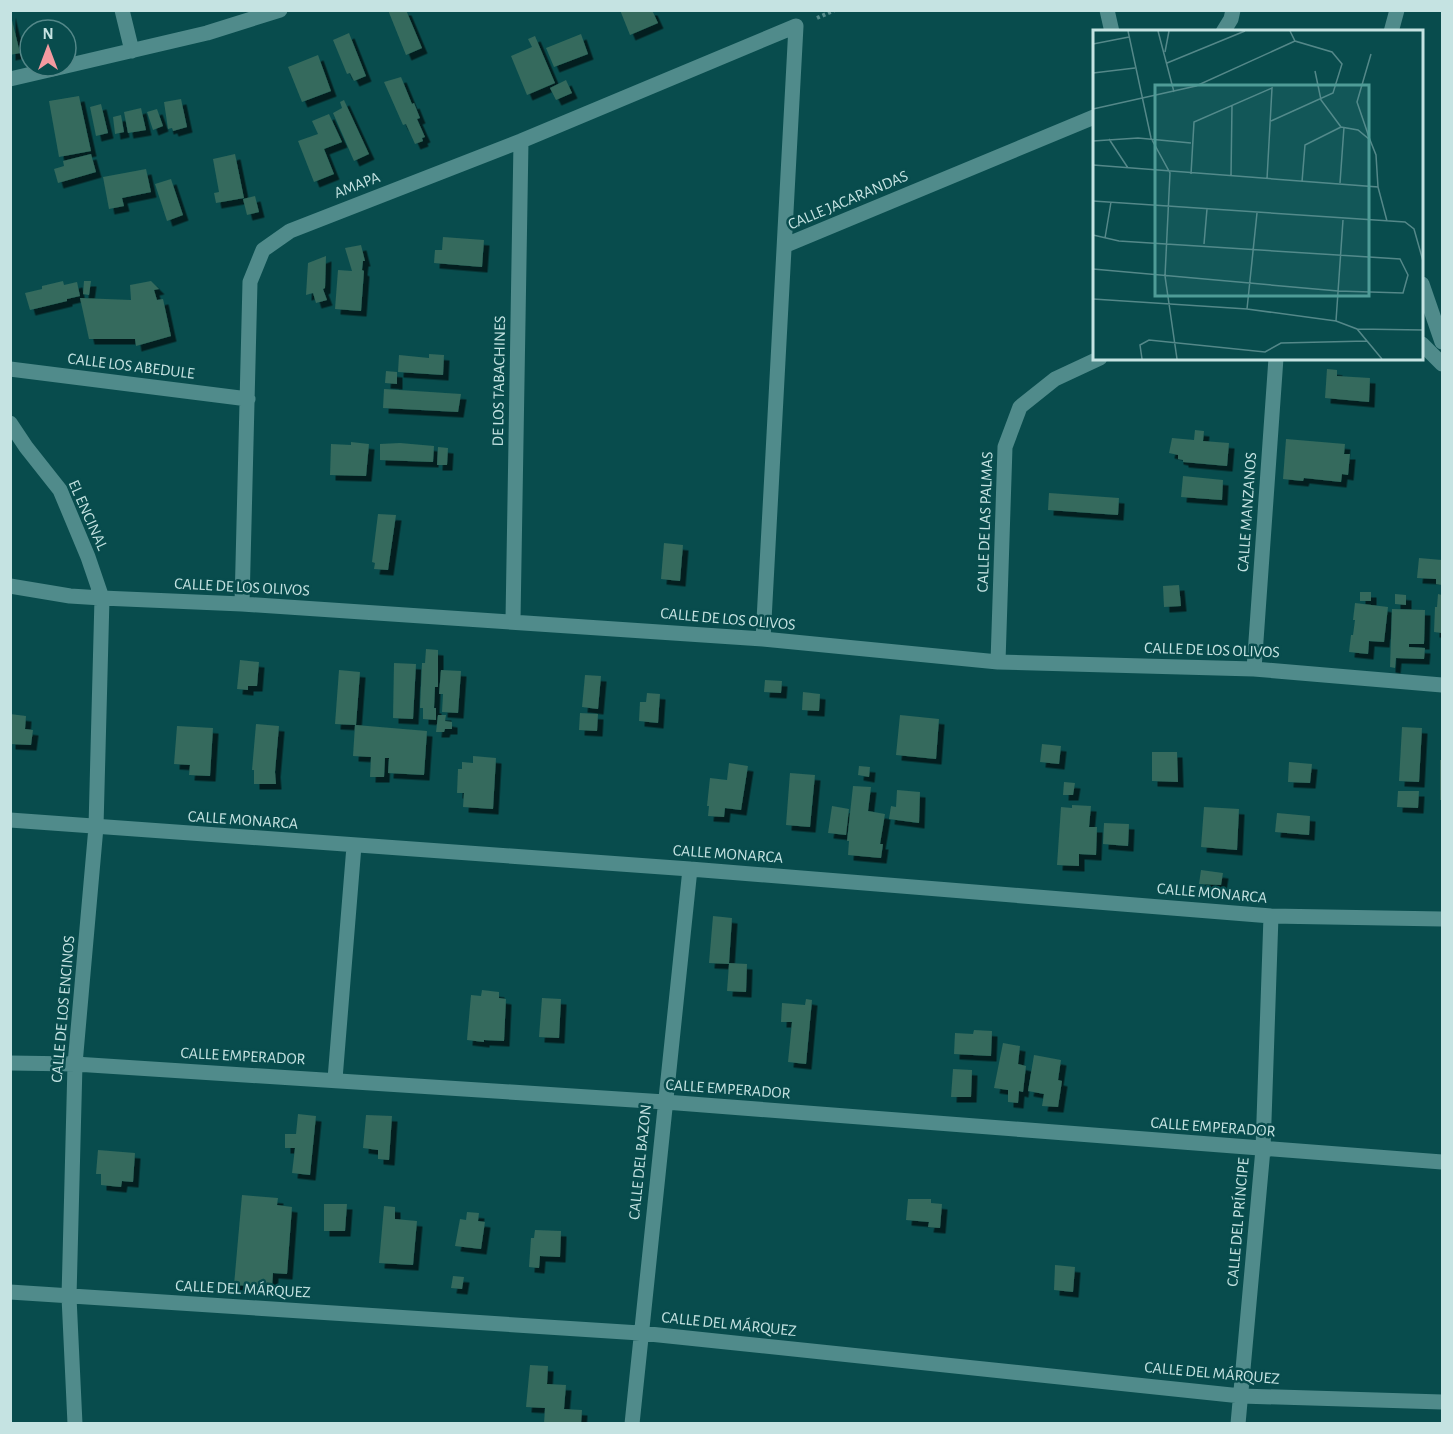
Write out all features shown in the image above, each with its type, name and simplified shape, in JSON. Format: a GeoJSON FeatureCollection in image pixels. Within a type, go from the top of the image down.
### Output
{"type":"FeatureCollection","features":[{"type":"Feature","properties":{"kind":"street"},"geometry":{"type":"LineString","coordinates":[[122,10],[132,51]]}},
{"type":"Feature","properties":{"kind":"street"},"geometry":{"type":"LineString","coordinates":[[78,63],[207,33],[280,10]]}},
{"type":"Feature","properties":{"kind":"street"},"geometry":{"type":"LineString","coordinates":[[1107,10],[1112,30]]}},
{"type":"Feature","properties":{"kind":"street"},"geometry":{"type":"LineString","coordinates":[[1224,30],[1233,10]]}},
{"type":"Feature","properties":{"kind":"street"},"geometry":{"type":"LineString","coordinates":[[1392,30],[1397,10]]}},
{"type":"Feature","properties":{"kind":"street","name":"AMAPA"},"geometry":{"type":"LineString","coordinates":[[242,604],[250,282],[263,250],[290,231],[521,141],[796,26]]}},
{"type":"Feature","properties":{"kind":"street","name":"CALLE JACARANDAS"},"geometry":{"type":"LineString","coordinates":[[796,26],[786,245],[1093,118]]}},
{"type":"Feature","properties":{"kind":"street","name":"DE LOS TABACHINES"},"geometry":{"type":"LineString","coordinates":[[513,621],[521,141]]}},
{"type":"Feature","properties":{"kind":"street"},"geometry":{"type":"LineString","coordinates":[[763,639],[786,245]]}},
{"type":"Feature","properties":{"kind":"street"},"geometry":{"type":"LineString","coordinates":[[1423,287],[1443,342]]}},
{"type":"Feature","properties":{"kind":"street"},"geometry":{"type":"LineString","coordinates":[[1423,345],[1443,364]]}},
{"type":"Feature","properties":{"kind":"street","name":"CALLE DE LAS PALMAS"},"geometry":{"type":"LineString","coordinates":[[998,662],[1005,447],[1020,407],[1055,379],[1096,360]]}},
{"type":"Feature","properties":{"kind":"street","name":"CALLE MANZANOS"},"geometry":{"type":"LineString","coordinates":[[1254,669],[1276,360]]}},
{"type":"Feature","properties":{"kind":"street","name":"CALLE LOS ABEDULE"},"geometry":{"type":"LineString","coordinates":[[10,369],[248,399]]}},
{"type":"Feature","properties":{"kind":"street","name":"EL ENCINAL"},"geometry":{"type":"LineString","coordinates":[[10,423],[60,490],[88,557],[102,598]]}},
{"type":"Feature","properties":{"kind":"street","name":"CALLE DE LOS OLIVOS"},"geometry":{"type":"LineString","coordinates":[[10,586],[70,596],[513,621],[763,639],[998,662],[1254,669],[1443,685]]}},
{"type":"Feature","properties":{"kind":"street","name":"CALLE DE LOS ENCINOS"},"geometry":{"type":"LineString","coordinates":[[75,1424],[69,1297],[75,1064],[96,827],[102,598]]}},
{"type":"Feature","properties":{"kind":"street","name":"CALLE MONARCA"},"geometry":{"type":"LineString","coordinates":[[10,820],[690,869],[1271,916],[1443,919]]}},
{"type":"Feature","properties":{"kind":"street"},"geometry":{"type":"LineString","coordinates":[[335,1079],[354,846]]}},
{"type":"Feature","properties":{"kind":"street","name":"CALLE DEL BAZON"},"geometry":{"type":"LineString","coordinates":[[632,1424],[690,869]]}},
{"type":"Feature","properties":{"kind":"street","name":"CALLE DEL PRÍNCIPE"},"geometry":{"type":"LineString","coordinates":[[1238,1424],[1263,1149],[1271,916]]}},
{"type":"Feature","properties":{"kind":"street","name":"CALLE EMPERADOR"},"geometry":{"type":"LineString","coordinates":[[10,1063],[75,1064],[335,1079],[1443,1162]]}},
{"type":"Feature","properties":{"kind":"street","name":"CALLE DEL MÁRQUEZ"},"geometry":{"type":"LineString","coordinates":[[10,1292],[640,1333],[1240,1396],[1443,1402]]}},
{"type":"Feature","properties":{"kind":"building"},"geometry":{"type":"Polygon","coordinates":[[[388,10],[406,10],[422,48],[406,55],[388,10]]]}},
{"type":"Feature","properties":{"kind":"building"},"geometry":{"type":"Polygon","coordinates":[[[620,10],[652,10],[658,23],[630,35],[620,10]]]}},
{"type":"Feature","properties":{"kind":"building"},"geometry":{"type":"Polygon","coordinates":[[[10,12],[18,53],[10,55],[10,12]]]}},
{"type":"Feature","properties":{"kind":"building"},"geometry":{"type":"Polygon","coordinates":[[[349,33],[366,76],[354,81],[350,73],[347,74],[333,40],[349,33]]]}},
{"type":"Feature","properties":{"kind":"building"},"geometry":{"type":"Polygon","coordinates":[[[581,34],[588,54],[554,67],[546,48],[581,34]]]}},
{"type":"Feature","properties":{"kind":"building"},"geometry":{"type":"Polygon","coordinates":[[[535,36],[555,83],[527,95],[511,56],[532,47],[528,39],[535,36]]]}},
{"type":"Feature","properties":{"kind":"building"},"geometry":{"type":"Polygon","coordinates":[[[318,55],[331,91],[302,102],[288,67],[318,55]]]}},
{"type":"Feature","properties":{"kind":"building"},"geometry":{"type":"Polygon","coordinates":[[[401,77],[420,118],[417,119],[425,137],[422,138],[423,141],[415,144],[406,124],[403,125],[384,82],[401,77]]]}},
{"type":"Feature","properties":{"kind":"building"},"geometry":{"type":"Polygon","coordinates":[[[566,80],[572,93],[556,100],[550,88],[566,80]]]}},
{"type":"Feature","properties":{"kind":"building"},"geometry":{"type":"Polygon","coordinates":[[[79,96],[91,151],[59,157],[49,101],[79,96]]]}},
{"type":"Feature","properties":{"kind":"building"},"geometry":{"type":"Polygon","coordinates":[[[181,99],[187,127],[173,131],[172,128],[168,129],[164,102],[181,99]]]}},
{"type":"Feature","properties":{"kind":"building"},"geometry":{"type":"Polygon","coordinates":[[[344,100],[369,154],[354,161],[333,113],[342,108],[340,102],[344,100]]]}},
{"type":"Feature","properties":{"kind":"building"},"geometry":{"type":"Polygon","coordinates":[[[101,104],[108,133],[96,136],[90,107],[101,104]]]}},
{"type":"Feature","properties":{"kind":"building"},"geometry":{"type":"Polygon","coordinates":[[[141,108],[146,130],[128,133],[124,112],[141,108]]]}},
{"type":"Feature","properties":{"kind":"building"},"geometry":{"type":"Polygon","coordinates":[[[157,109],[163,126],[153,130],[147,112],[157,109]]]}},
{"type":"Feature","properties":{"kind":"building"},"geometry":{"type":"Polygon","coordinates":[[[329,114],[342,142],[324,149],[334,174],[314,182],[298,141],[318,134],[312,121],[329,114]]]}},
{"type":"Feature","properties":{"kind":"building"},"geometry":{"type":"Polygon","coordinates":[[[121,115],[124,132],[115,134],[113,117],[121,115]]]}},
{"type":"Feature","properties":{"kind":"building"},"geometry":{"type":"Polygon","coordinates":[[[91,154],[96,172],[58,183],[54,169],[64,166],[63,161],[91,154]]]}},
{"type":"Feature","properties":{"kind":"building"},"geometry":{"type":"Polygon","coordinates":[[[235,154],[244,198],[216,203],[214,193],[219,192],[213,159],[235,154]]]}},
{"type":"Feature","properties":{"kind":"building"},"geometry":{"type":"Polygon","coordinates":[[[146,169],[151,192],[122,198],[124,206],[109,209],[103,177],[146,169]]]}},
{"type":"Feature","properties":{"kind":"building"},"geometry":{"type":"Polygon","coordinates":[[[171,179],[183,215],[167,221],[155,184],[171,179]]]}},
{"type":"Feature","properties":{"kind":"building"},"geometry":{"type":"Polygon","coordinates":[[[255,196],[259,212],[247,215],[243,199],[255,196]]]}},
{"type":"Feature","properties":{"kind":"building"},"geometry":{"type":"Polygon","coordinates":[[[443,237],[484,240],[482,267],[434,263],[435,250],[442,250],[443,237]]]}},
{"type":"Feature","properties":{"kind":"building"},"geometry":{"type":"Polygon","coordinates":[[[361,245],[365,261],[363,261],[362,270],[364,271],[361,311],[335,309],[338,270],[352,271],[345,248],[361,245]]]}},
{"type":"Feature","properties":{"kind":"building"},"geometry":{"type":"Polygon","coordinates":[[[326,256],[325,288],[323,289],[327,300],[316,303],[313,293],[306,295],[308,263],[326,256]]]}},
{"type":"Feature","properties":{"kind":"building"},"geometry":{"type":"Polygon","coordinates":[[[63,281],[64,285],[77,282],[80,296],[30,310],[25,293],[63,281]]]}},
{"type":"Feature","properties":{"kind":"building"},"geometry":{"type":"Polygon","coordinates":[[[84,281],[91,281],[89,295],[83,294],[84,281]]]}},
{"type":"Feature","properties":{"kind":"building"},"geometry":{"type":"Polygon","coordinates":[[[151,281],[159,289],[154,290],[157,300],[163,299],[171,336],[136,346],[135,339],[89,339],[80,298],[131,300],[130,285],[151,281]]]}},
{"type":"Feature","properties":{"kind":"building"},"geometry":{"type":"Polygon","coordinates":[[[429,354],[444,355],[443,375],[398,372],[399,355],[429,358],[429,354]]]}},
{"type":"Feature","properties":{"kind":"building"},"geometry":{"type":"Polygon","coordinates":[[[1327,369],[1337,370],[1337,376],[1370,378],[1369,402],[1325,398],[1327,369]]]}},
{"type":"Feature","properties":{"kind":"building"},"geometry":{"type":"Polygon","coordinates":[[[386,371],[397,372],[397,384],[385,383],[386,371]]]}},
{"type":"Feature","properties":{"kind":"building"},"geometry":{"type":"Polygon","coordinates":[[[384,389],[461,394],[458,412],[383,408],[384,389]]]}},
{"type":"Feature","properties":{"kind":"building"},"geometry":{"type":"Polygon","coordinates":[[[1195,430],[1204,431],[1203,441],[1229,443],[1227,466],[1183,462],[1178,459],[1178,455],[1169,453],[1172,438],[1194,440],[1195,430]]]}},
{"type":"Feature","properties":{"kind":"building"},"geometry":{"type":"Polygon","coordinates":[[[1286,439],[1345,444],[1344,454],[1350,454],[1348,475],[1342,474],[1341,482],[1304,478],[1303,481],[1283,479],[1286,439]]]}},
{"type":"Feature","properties":{"kind":"building"},"geometry":{"type":"Polygon","coordinates":[[[351,442],[369,444],[366,476],[330,475],[331,444],[351,445],[351,442]]]}},
{"type":"Feature","properties":{"kind":"building"},"geometry":{"type":"Polygon","coordinates":[[[380,444],[434,446],[433,462],[380,460],[380,444]]]}},
{"type":"Feature","properties":{"kind":"building"},"geometry":{"type":"Polygon","coordinates":[[[438,447],[448,448],[447,465],[437,465],[438,447]]]}},
{"type":"Feature","properties":{"kind":"building"},"geometry":{"type":"Polygon","coordinates":[[[1183,476],[1223,480],[1222,500],[1181,497],[1183,476]]]}},
{"type":"Feature","properties":{"kind":"building"},"geometry":{"type":"Polygon","coordinates":[[[1049,493],[1119,498],[1118,515],[1048,510],[1049,493]]]}},
{"type":"Feature","properties":{"kind":"building"},"geometry":{"type":"Polygon","coordinates":[[[378,514],[396,515],[388,570],[374,569],[375,563],[372,562],[378,514]]]}},
{"type":"Feature","properties":{"kind":"building"},"geometry":{"type":"Polygon","coordinates":[[[664,543],[683,545],[680,581],[661,579],[664,543]]]}},
{"type":"Feature","properties":{"kind":"building"},"geometry":{"type":"Polygon","coordinates":[[[1419,558],[1442,560],[1442,585],[1436,584],[1436,579],[1417,578],[1419,558]]]}},
{"type":"Feature","properties":{"kind":"building"},"geometry":{"type":"Polygon","coordinates":[[[1179,585],[1181,606],[1164,607],[1163,586],[1179,585]]]}},
{"type":"Feature","properties":{"kind":"building"},"geometry":{"type":"Polygon","coordinates":[[[1360,592],[1371,592],[1371,601],[1360,601],[1360,592]]]}},
{"type":"Feature","properties":{"kind":"building"},"geometry":{"type":"Polygon","coordinates":[[[1395,594],[1406,595],[1406,605],[1395,604],[1395,594]]]}},
{"type":"Feature","properties":{"kind":"building"},"geometry":{"type":"Polygon","coordinates":[[[1438,594],[1442,595],[1442,633],[1434,632],[1438,594]]]}},
{"type":"Feature","properties":{"kind":"building"},"geometry":{"type":"Polygon","coordinates":[[[1355,603],[1388,607],[1384,642],[1369,641],[1368,654],[1349,652],[1355,620],[1353,620],[1355,603]]]}},
{"type":"Feature","properties":{"kind":"building"},"geometry":{"type":"Polygon","coordinates":[[[1392,609],[1425,610],[1424,644],[1409,644],[1409,647],[1425,648],[1424,659],[1396,658],[1395,668],[1390,667],[1392,609]]]}},
{"type":"Feature","properties":{"kind":"building"},"geometry":{"type":"Polygon","coordinates":[[[426,649],[438,650],[438,687],[435,687],[434,708],[436,708],[436,720],[423,719],[423,708],[420,708],[422,663],[425,663],[426,649]]]}},
{"type":"Feature","properties":{"kind":"building"},"geometry":{"type":"Polygon","coordinates":[[[240,660],[259,662],[257,686],[248,686],[248,690],[237,689],[240,660]]]}},
{"type":"Feature","properties":{"kind":"building"},"geometry":{"type":"Polygon","coordinates":[[[394,663],[416,664],[413,719],[393,718],[394,663]]]}},
{"type":"Feature","properties":{"kind":"building"},"geometry":{"type":"Polygon","coordinates":[[[339,670],[360,672],[356,725],[427,731],[424,775],[388,773],[389,758],[385,758],[384,777],[370,777],[371,757],[353,756],[355,725],[335,724],[339,670]]]}},
{"type":"Feature","properties":{"kind":"building"},"geometry":{"type":"Polygon","coordinates":[[[441,670],[461,671],[458,713],[442,712],[443,694],[439,694],[441,670]]]}},
{"type":"Feature","properties":{"kind":"building"},"geometry":{"type":"Polygon","coordinates":[[[585,675],[601,676],[598,709],[582,707],[585,675]]]}},
{"type":"Feature","properties":{"kind":"building"},"geometry":{"type":"Polygon","coordinates":[[[765,680],[782,681],[781,693],[764,692],[765,680]]]}},
{"type":"Feature","properties":{"kind":"building"},"geometry":{"type":"Polygon","coordinates":[[[803,692],[820,694],[819,711],[802,710],[803,692]]]}},
{"type":"Feature","properties":{"kind":"building"},"geometry":{"type":"Polygon","coordinates":[[[647,693],[660,694],[658,723],[639,721],[640,702],[646,702],[647,693]]]}},
{"type":"Feature","properties":{"kind":"building"},"geometry":{"type":"Polygon","coordinates":[[[580,713],[598,714],[597,731],[579,730],[580,713]]]}},
{"type":"Feature","properties":{"kind":"building"},"geometry":{"type":"Polygon","coordinates":[[[10,714],[26,716],[25,729],[33,730],[31,745],[10,744],[10,714]]]}},
{"type":"Feature","properties":{"kind":"building"},"geometry":{"type":"Polygon","coordinates":[[[438,715],[446,715],[445,721],[452,722],[452,729],[436,732],[438,715]]]}},
{"type":"Feature","properties":{"kind":"building"},"geometry":{"type":"Polygon","coordinates":[[[900,715],[939,719],[936,759],[896,755],[900,715]]]}},
{"type":"Feature","properties":{"kind":"building"},"geometry":{"type":"Polygon","coordinates":[[[256,724],[279,726],[276,784],[254,784],[254,770],[252,770],[256,724]]]}},
{"type":"Feature","properties":{"kind":"building"},"geometry":{"type":"Polygon","coordinates":[[[177,726],[213,728],[210,776],[189,775],[190,765],[174,764],[177,726]]]}},
{"type":"Feature","properties":{"kind":"building"},"geometry":{"type":"Polygon","coordinates":[[[1402,727],[1422,728],[1419,782],[1399,781],[1402,727]]]}},
{"type":"Feature","properties":{"kind":"building"},"geometry":{"type":"Polygon","coordinates":[[[1042,744],[1061,746],[1059,764],[1040,762],[1042,744]]]}},
{"type":"Feature","properties":{"kind":"building"},"geometry":{"type":"Polygon","coordinates":[[[1152,752],[1177,752],[1178,782],[1152,781],[1152,752]]]}},
{"type":"Feature","properties":{"kind":"building"},"geometry":{"type":"Polygon","coordinates":[[[473,756],[496,758],[493,809],[463,807],[464,793],[457,793],[458,769],[462,769],[462,762],[473,763],[473,756]]]}},
{"type":"Feature","properties":{"kind":"building"},"geometry":{"type":"Polygon","coordinates":[[[1440,760],[1442,760],[1442,800],[1440,800],[1440,760]]]}},
{"type":"Feature","properties":{"kind":"building"},"geometry":{"type":"Polygon","coordinates":[[[1289,762],[1312,764],[1310,783],[1288,782],[1289,762]]]}},
{"type":"Feature","properties":{"kind":"building"},"geometry":{"type":"Polygon","coordinates":[[[729,763],[748,766],[741,810],[725,808],[724,817],[708,816],[710,778],[727,780],[729,763]]]}},
{"type":"Feature","properties":{"kind":"building"},"geometry":{"type":"Polygon","coordinates":[[[859,766],[870,767],[869,777],[858,775],[859,766]]]}},
{"type":"Feature","properties":{"kind":"building"},"geometry":{"type":"Polygon","coordinates":[[[790,773],[815,775],[810,827],[786,825],[790,773]]]}},
{"type":"Feature","properties":{"kind":"building"},"geometry":{"type":"Polygon","coordinates":[[[1064,782],[1075,783],[1073,795],[1063,795],[1064,782]]]}},
{"type":"Feature","properties":{"kind":"building"},"geometry":{"type":"Polygon","coordinates":[[[853,786],[871,787],[868,811],[885,814],[880,844],[883,844],[881,858],[848,855],[849,841],[847,841],[853,786]]]}},
{"type":"Feature","properties":{"kind":"building"},"geometry":{"type":"Polygon","coordinates":[[[897,790],[920,792],[919,823],[889,819],[891,806],[896,807],[897,790]]]}},
{"type":"Feature","properties":{"kind":"building"},"geometry":{"type":"Polygon","coordinates":[[[1398,791],[1419,791],[1418,808],[1397,807],[1398,791]]]}},
{"type":"Feature","properties":{"kind":"building"},"geometry":{"type":"Polygon","coordinates":[[[1072,805],[1091,806],[1089,827],[1097,827],[1096,855],[1079,854],[1079,866],[1057,865],[1061,807],[1072,808],[1072,805]]]}},
{"type":"Feature","properties":{"kind":"building"},"geometry":{"type":"Polygon","coordinates":[[[832,806],[849,809],[846,835],[828,833],[832,806]]]}},
{"type":"Feature","properties":{"kind":"building"},"geometry":{"type":"Polygon","coordinates":[[[1204,807],[1239,809],[1237,850],[1201,847],[1204,807]]]}},
{"type":"Feature","properties":{"kind":"building"},"geometry":{"type":"Polygon","coordinates":[[[1277,813],[1310,816],[1309,835],[1275,832],[1277,813]]]}},
{"type":"Feature","properties":{"kind":"building"},"geometry":{"type":"Polygon","coordinates":[[[1104,823],[1129,824],[1128,846],[1103,844],[1104,823]]]}},
{"type":"Feature","properties":{"kind":"building"},"geometry":{"type":"Polygon","coordinates":[[[1201,870],[1223,873],[1221,885],[1199,884],[1201,870]]]}},
{"type":"Feature","properties":{"kind":"building"},"geometry":{"type":"Polygon","coordinates":[[[713,916],[732,918],[729,963],[747,964],[746,992],[727,991],[729,964],[709,963],[713,916]]]}},
{"type":"Feature","properties":{"kind":"building"},"geometry":{"type":"Polygon","coordinates":[[[482,990],[499,992],[499,998],[506,999],[504,1041],[467,1040],[471,995],[481,996],[482,990]]]}},
{"type":"Feature","properties":{"kind":"building"},"geometry":{"type":"Polygon","coordinates":[[[542,998],[561,999],[559,1038],[539,1037],[542,998]]]}},
{"type":"Feature","properties":{"kind":"building"},"geometry":{"type":"Polygon","coordinates":[[[806,999],[812,1000],[806,1064],[788,1062],[792,1022],[781,1022],[782,1003],[805,1005],[806,999]]]}},
{"type":"Feature","properties":{"kind":"building"},"geometry":{"type":"Polygon","coordinates":[[[974,1030],[992,1031],[991,1056],[954,1054],[955,1033],[973,1034],[974,1030]]]}},
{"type":"Feature","properties":{"kind":"building"},"geometry":{"type":"Polygon","coordinates":[[[1003,1043],[1020,1046],[1018,1064],[1026,1066],[1023,1092],[1019,1091],[1018,1103],[1008,1102],[1008,1090],[994,1088],[1003,1043]]]}},
{"type":"Feature","properties":{"kind":"building"},"geometry":{"type":"Polygon","coordinates":[[[1034,1055],[1061,1060],[1058,1080],[1062,1081],[1058,1107],[1042,1106],[1044,1094],[1028,1091],[1034,1055]]]}},
{"type":"Feature","properties":{"kind":"building"},"geometry":{"type":"Polygon","coordinates":[[[953,1069],[972,1070],[971,1097],[951,1097],[953,1069]]]}},
{"type":"Feature","properties":{"kind":"building"},"geometry":{"type":"Polygon","coordinates":[[[298,1114],[316,1116],[310,1175],[292,1173],[295,1148],[285,1148],[285,1134],[296,1134],[298,1114]]]}},
{"type":"Feature","properties":{"kind":"building"},"geometry":{"type":"Polygon","coordinates":[[[366,1115],[392,1116],[389,1160],[378,1159],[378,1150],[363,1148],[366,1115]]]}},
{"type":"Feature","properties":{"kind":"building"},"geometry":{"type":"Polygon","coordinates":[[[98,1150],[135,1153],[133,1182],[122,1181],[121,1187],[101,1185],[101,1174],[96,1174],[98,1150]]]}},
{"type":"Feature","properties":{"kind":"building"},"geometry":{"type":"Polygon","coordinates":[[[242,1195],[278,1198],[277,1205],[292,1207],[287,1274],[273,1273],[272,1287],[234,1285],[242,1195]]]}},
{"type":"Feature","properties":{"kind":"building"},"geometry":{"type":"Polygon","coordinates":[[[908,1199],[931,1199],[931,1203],[942,1204],[940,1228],[928,1227],[929,1222],[906,1220],[908,1199]]]}},
{"type":"Feature","properties":{"kind":"building"},"geometry":{"type":"Polygon","coordinates":[[[324,1204],[347,1204],[345,1231],[324,1231],[324,1204]]]}},
{"type":"Feature","properties":{"kind":"building"},"geometry":{"type":"Polygon","coordinates":[[[384,1206],[395,1207],[395,1219],[417,1221],[413,1265],[379,1263],[384,1206]]]}},
{"type":"Feature","properties":{"kind":"building"},"geometry":{"type":"Polygon","coordinates":[[[467,1212],[479,1213],[478,1221],[485,1222],[481,1249],[455,1246],[460,1219],[466,1220],[467,1212]]]}},
{"type":"Feature","properties":{"kind":"building"},"geometry":{"type":"Polygon","coordinates":[[[535,1230],[561,1231],[560,1257],[540,1256],[539,1268],[529,1267],[531,1238],[534,1238],[535,1230]]]}},
{"type":"Feature","properties":{"kind":"building"},"geometry":{"type":"Polygon","coordinates":[[[1055,1265],[1075,1267],[1073,1292],[1054,1290],[1055,1265]]]}},
{"type":"Feature","properties":{"kind":"building"},"geometry":{"type":"Polygon","coordinates":[[[453,1276],[464,1277],[462,1289],[451,1288],[453,1276]]]}},
{"type":"Feature","properties":{"kind":"building"},"geometry":{"type":"Polygon","coordinates":[[[530,1365],[548,1366],[547,1384],[566,1385],[564,1409],[582,1410],[581,1424],[544,1424],[545,1408],[526,1407],[530,1365]]]}}]}
